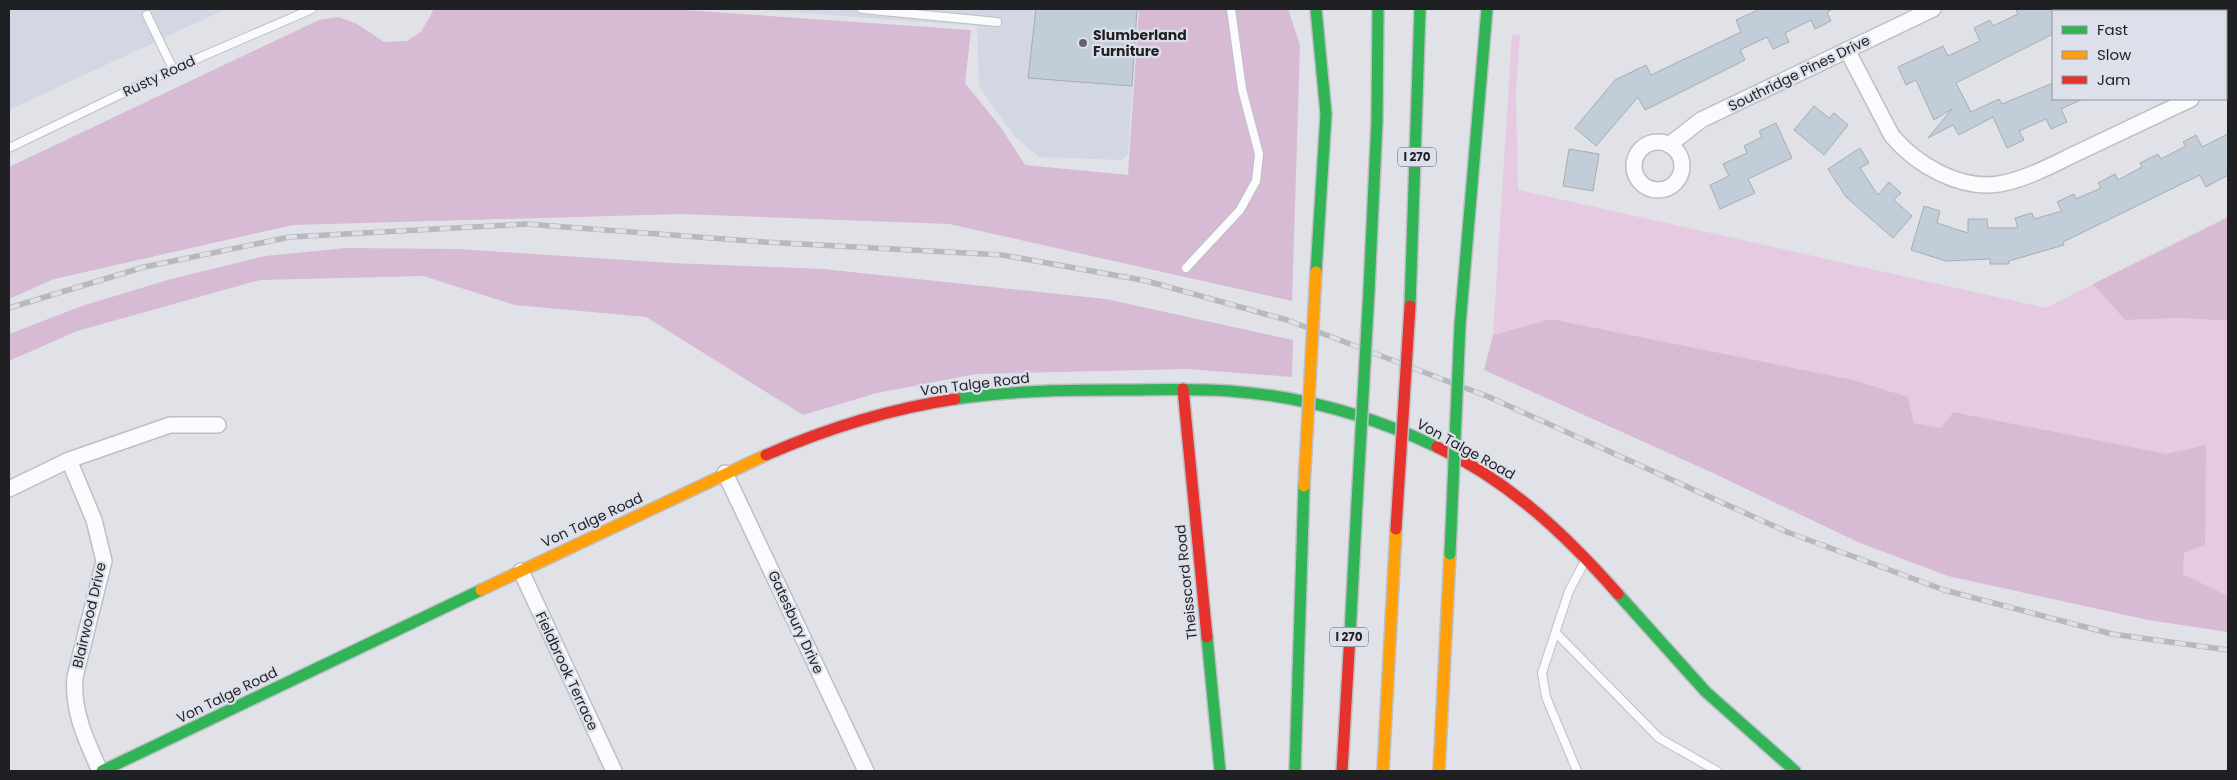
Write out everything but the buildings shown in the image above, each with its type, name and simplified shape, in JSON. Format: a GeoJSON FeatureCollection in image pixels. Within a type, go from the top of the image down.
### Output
{"type":"FeatureCollection","features":[{"type":"Feature","properties":{"kind":"main road"},"geometry":{"type":"LineString","coordinates":[[1295,771],[1304,486],[1326,114],[1316,9]]}},
{"type":"Feature","properties":{"kind":"main road","name":"I 270"},"geometry":{"type":"LineString","coordinates":[[1342,771],[1369,290],[1376,121],[1378,9]]}},
{"type":"Feature","properties":{"kind":"main road","name":"I 270"},"geometry":{"type":"LineString","coordinates":[[1383,771],[1410,306],[1417,143],[1420,9]]}},
{"type":"Feature","properties":{"kind":"main road"},"geometry":{"type":"LineString","coordinates":[[1476,9],[1480,82]]}},
{"type":"Feature","properties":{"kind":"main road"},"geometry":{"type":"LineString","coordinates":[[1439,771],[1460,325],[1487,9]]}},
{"type":"Feature","properties":{"kind":"main road"},"geometry":{"type":"LineString","coordinates":[[1306,26],[1326,114]]}},
{"type":"Feature","properties":{"kind":"main road","name":"Von Talge Road"},"geometry":{"type":"LineString","coordinates":[[101,771],[725,473],[825,431],[878,414],[945,400],[1016,392],[1183,390],[1244,392],[1281,397],[1334,409],[1419,438],[1506,487],[1564,534],[1706,692],[1795,771]]}},
{"type":"Feature","properties":{"kind":"main road","name":"Theisscord Road"},"geometry":{"type":"LineString","coordinates":[[1183,390],[1220,771]]}},
{"type":"Feature","properties":{"kind":"street","name":"Southridge Pines Drive"},"geometry":{"type":"LineString","coordinates":[[1669,144],[1701,120],[1934,9]]}},
{"type":"Feature","properties":{"kind":"street"},"geometry":{"type":"LineString","coordinates":[[1847,50],[1892,136],[1902,148],[1915,159],[1940,174],[1983,184],[1999,184],[2032,174],[2189,100]]}},
{"type":"Feature","properties":{"kind":"street"},"geometry":{"type":"LineString","coordinates":[[9,489],[69,460],[170,425],[218,425]]}},
{"type":"Feature","properties":{"kind":"street","name":"Blairwood Drive"},"geometry":{"type":"LineString","coordinates":[[69,460],[94,520],[104,561],[75,677],[73,695],[84,736],[101,771]]}},
{"type":"Feature","properties":{"kind":"street","name":"Gatesbury Drive"},"geometry":{"type":"LineString","coordinates":[[725,473],[866,771]]}},
{"type":"Feature","properties":{"kind":"street","name":"Fieldbrook Terrace"},"geometry":{"type":"LineString","coordinates":[[521,571],[614,771]]}},
{"type":"Feature","properties":{"kind":"lane","name":"Rusty Road"},"geometry":{"type":"LineString","coordinates":[[9,148],[173,69],[312,9]]}},
{"type":"Feature","properties":{"kind":"lane"},"geometry":{"type":"LineString","coordinates":[[862,9],[997,22]]}},
{"type":"Feature","properties":{"kind":"lane"},"geometry":{"type":"LineString","coordinates":[[1186,268],[1240,210],[1256,181],[1259,154],[1242,89],[1231,9]]}},
{"type":"Feature","properties":{"kind":"lane"},"geometry":{"type":"LineString","coordinates":[[147,14],[173,69]]}},
{"type":"Feature","properties":{"kind":"lane"},"geometry":{"type":"LineString","coordinates":[[1578,771],[1546,697],[1542,674],[1569,591],[1587,558]]}},
{"type":"Feature","properties":{"kind":"lane"},"geometry":{"type":"LineString","coordinates":[[1556,633],[1660,738],[1717,771]]}},
{"type":"Feature","properties":{"kind":"shaded area"},"geometry":{"type":"Polygon","coordinates":[[[9,9],[226,9],[9,110],[9,9]]]}},
{"type":"Feature","properties":{"kind":"shaded area"},"geometry":{"type":"Polygon","coordinates":[[[434,9],[670,9],[971,30],[965,83],[1002,129],[1025,165],[1128,175],[1139,9],[1288,9],[1300,45],[1292,301],[949,224],[680,214],[293,225],[54,279],[9,299],[9,167],[319,20],[339,17],[357,24],[384,42],[407,41],[421,32],[434,9]]]}},
{"type":"Feature","properties":{"kind":"shaded area"},"geometry":{"type":"Polygon","coordinates":[[[752,9],[1138,9],[1128,154],[1121,160],[1039,157],[1014,136],[979,86],[977,26],[752,9]]]}},
{"type":"Feature","properties":{"kind":"shaded area"},"geometry":{"type":"Polygon","coordinates":[[[1512,34],[1520,35],[1516,92],[1518,190],[2046,308],[2093,284],[2125,320],[2181,318],[2228,321],[2228,596],[2183,574],[2184,553],[2206,445],[2167,455],[1953,412],[1941,428],[1914,423],[1908,397],[1854,380],[1551,319],[1493,335],[1512,34]]]}},
{"type":"Feature","properties":{"kind":"shaded area"},"geometry":{"type":"Polygon","coordinates":[[[2228,217],[2228,321],[2181,318],[2125,320],[2093,284],[2228,217]]]}},
{"type":"Feature","properties":{"kind":"shaded area"},"geometry":{"type":"Polygon","coordinates":[[[346,248],[457,249],[672,263],[823,269],[1106,299],[1293,340],[1292,377],[1187,369],[976,374],[877,393],[803,415],[646,317],[515,305],[423,276],[260,280],[77,331],[9,361],[9,334],[82,306],[171,279],[265,256],[346,248]]]}},
{"type":"Feature","properties":{"kind":"shaded area"},"geometry":{"type":"Polygon","coordinates":[[[1551,319],[1854,380],[1908,397],[1914,423],[1941,428],[1953,412],[2167,454],[2206,445],[2205,545],[2184,553],[2183,574],[2228,596],[2228,632],[2148,620],[1948,576],[1860,543],[1713,473],[1484,370],[1493,335],[1551,319]]]}},
{"type":"Feature","properties":{"kind":"railway"},"geometry":{"type":"LineString","coordinates":[[9,308],[144,267],[290,237],[526,224],[764,242],[1003,255],[1147,281],[1287,320],[1489,397],[1787,532],[1944,590],[2112,634],[2228,650]]}},
{"type":"Feature","properties":{"kind":"traffic: fast"},"geometry":{"type":"LineString","coordinates":[[1316,9],[1326,114],[1316,272]]}},
{"type":"Feature","properties":{"kind":"traffic: fast"},"geometry":{"type":"LineString","coordinates":[[1369,290],[1377,121],[1378,9]]}},
{"type":"Feature","properties":{"kind":"traffic: fast"},"geometry":{"type":"LineString","coordinates":[[1410,306],[1420,9]]}},
{"type":"Feature","properties":{"kind":"traffic: fast"},"geometry":{"type":"LineString","coordinates":[[1460,325],[1487,9]]}},
{"type":"Feature","properties":{"kind":"traffic: fast"},"geometry":{"type":"LineString","coordinates":[[1357,503],[1369,290]]}},
{"type":"Feature","properties":{"kind":"traffic: fast"},"geometry":{"type":"LineString","coordinates":[[1450,554],[1460,325]]}},
{"type":"Feature","properties":{"kind":"traffic: fast"},"geometry":{"type":"LineString","coordinates":[[955,399],[1075,390],[1229,391],[1283,398],[1336,409],[1387,426],[1437,447]]}},
{"type":"Feature","properties":{"kind":"traffic: fast"},"geometry":{"type":"LineString","coordinates":[[1295,771],[1304,486]]}},
{"type":"Feature","properties":{"kind":"traffic: fast"},"geometry":{"type":"LineString","coordinates":[[1350,635],[1357,503]]}},
{"type":"Feature","properties":{"kind":"traffic: fast"},"geometry":{"type":"LineString","coordinates":[[102,771],[481,590]]}},
{"type":"Feature","properties":{"kind":"traffic: fast"},"geometry":{"type":"LineString","coordinates":[[1618,594],[1706,692],[1795,771]]}},
{"type":"Feature","properties":{"kind":"traffic: fast"},"geometry":{"type":"LineString","coordinates":[[1207,637],[1220,771]]}},
{"type":"Feature","properties":{"kind":"traffic: slow"},"geometry":{"type":"LineString","coordinates":[[1304,486],[1316,272]]}},
{"type":"Feature","properties":{"kind":"traffic: slow"},"geometry":{"type":"LineString","coordinates":[[481,590],[766,455]]}},
{"type":"Feature","properties":{"kind":"traffic: slow"},"geometry":{"type":"LineString","coordinates":[[1383,771],[1396,529]]}},
{"type":"Feature","properties":{"kind":"traffic: slow"},"geometry":{"type":"LineString","coordinates":[[1439,771],[1450,554]]}},
{"type":"Feature","properties":{"kind":"traffic: jam"},"geometry":{"type":"LineString","coordinates":[[1396,529],[1410,306]]}},
{"type":"Feature","properties":{"kind":"traffic: jam"},"geometry":{"type":"LineString","coordinates":[[1183,389],[1207,637]]}},
{"type":"Feature","properties":{"kind":"traffic: jam"},"geometry":{"type":"LineString","coordinates":[[766,455],[812,436],[859,421],[906,408],[955,399]]}},
{"type":"Feature","properties":{"kind":"traffic: jam"},"geometry":{"type":"LineString","coordinates":[[1437,447],[1488,476],[1535,511],[1578,551],[1618,594]]}},
{"type":"Feature","properties":{"kind":"traffic: jam"},"geometry":{"type":"LineString","coordinates":[[1342,771],[1350,635]]}},
{"type":"Feature","properties":{"kind":"place","name":"Slumberland Furniture"},"geometry":{"type":"Point","coordinates":[1083,43]}}]}
